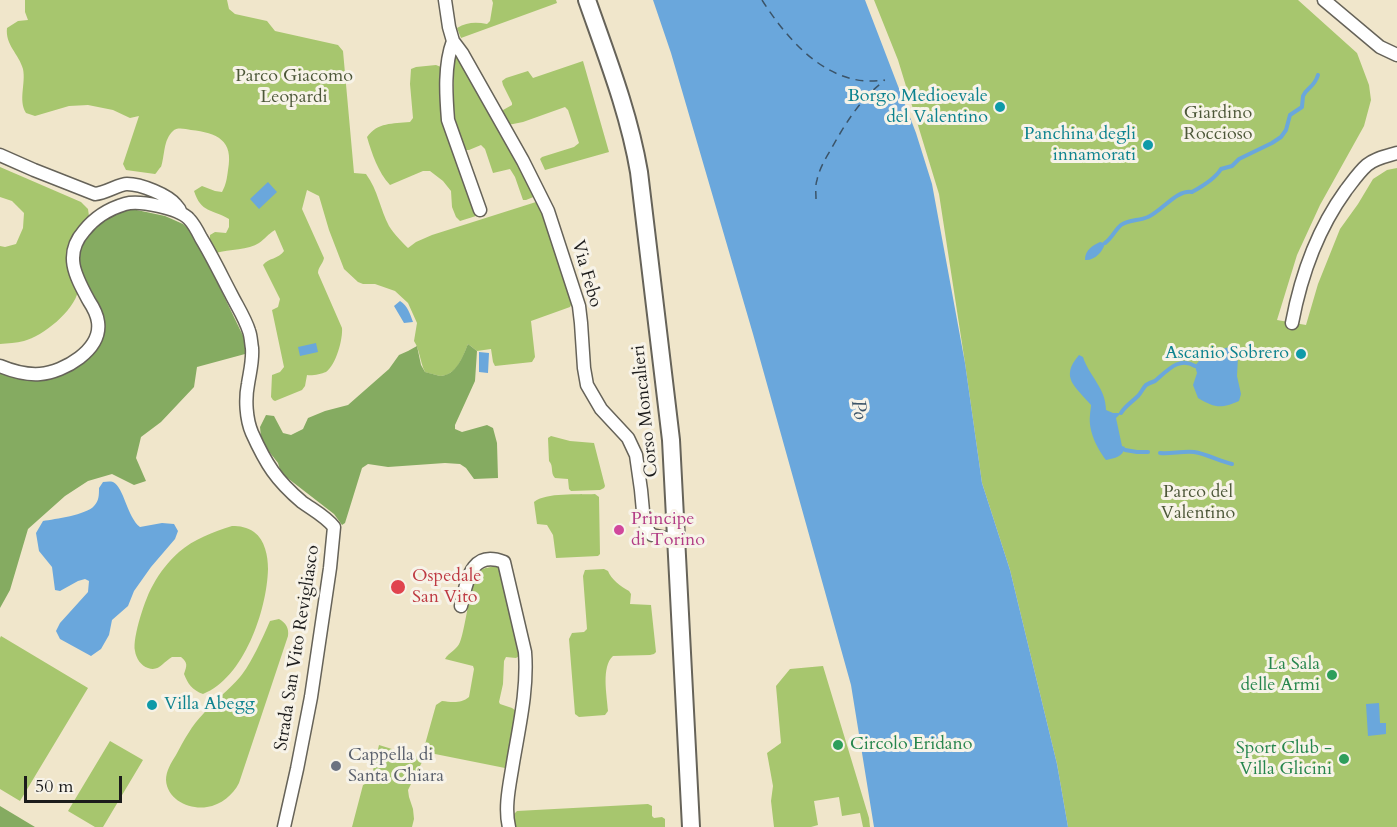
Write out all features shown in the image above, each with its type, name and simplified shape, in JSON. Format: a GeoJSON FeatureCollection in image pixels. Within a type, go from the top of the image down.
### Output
{"type":"FeatureCollection","features":[{"type":"Feature","properties":{"kind":"main road","name":"Corso Moncalieri"},"geometry":{"type":"LineString","coordinates":[[587,0],[634,143],[639,172],[671,440],[691,827]]}},
{"type":"Feature","properties":{"kind":"street","name":"Via Febo"},"geometry":{"type":"LineString","coordinates":[[445,0],[453,40],[518,151],[548,212],[579,306],[587,385],[601,409],[628,438],[636,454],[644,522],[652,535],[676,540]]}},
{"type":"Feature","properties":{"kind":"street"},"geometry":{"type":"LineString","coordinates":[[1324,0],[1380,47],[1397,55]]}},
{"type":"Feature","properties":{"kind":"street","name":"Via Febo"},"geometry":{"type":"LineString","coordinates":[[453,40],[448,64],[448,120],[480,210]]}},
{"type":"Feature","properties":{"kind":"street"},"geometry":{"type":"LineString","coordinates":[[1292,323],[1311,252],[1335,205],[1358,174],[1369,164],[1397,153]]}},
{"type":"Feature","properties":{"kind":"street"},"geometry":{"type":"LineString","coordinates":[[0,155],[95,194],[128,184],[154,190],[176,204],[182,213]]}},
{"type":"Feature","properties":{"kind":"street"},"geometry":{"type":"LineString","coordinates":[[0,366],[37,374],[51,372],[64,368],[91,345],[96,337],[98,320],[76,275],[73,251],[79,237],[97,217],[108,210],[132,202],[182,213]]}},
{"type":"Feature","properties":{"kind":"street","name":"Strada San Vito Revigliasco"},"geometry":{"type":"LineString","coordinates":[[182,213],[196,228],[250,332],[253,363],[246,400],[251,430],[273,472],[283,485],[334,527],[310,697],[284,827]]}},
{"type":"Feature","properties":{"kind":"street"},"geometry":{"type":"LineString","coordinates":[[461,606],[471,570],[482,561],[494,559],[504,562],[526,663],[509,786],[509,827]]}},
{"type":"Feature","properties":{"kind":"green space","name":"Parco Giacomo Leopardi"},"geometry":{"type":"Polygon","coordinates":[[[25,0],[227,0],[229,9],[235,14],[267,21],[275,31],[338,45],[343,51],[354,173],[366,174],[389,226],[398,238],[408,248],[432,235],[536,202],[539,203],[569,290],[572,303],[570,307],[531,321],[535,357],[532,362],[495,366],[491,349],[477,351],[468,344],[458,365],[450,373],[440,376],[425,372],[414,341],[417,323],[408,303],[395,291],[375,284],[358,282],[344,269],[319,196],[307,190],[302,209],[324,258],[318,273],[342,328],[341,339],[336,358],[330,369],[317,375],[307,375],[302,390],[273,400],[271,397],[272,375],[280,372],[284,367],[272,310],[278,307],[280,299],[263,265],[284,251],[275,230],[255,245],[216,253],[210,235],[215,232],[226,233],[229,219],[204,207],[194,191],[202,186],[222,192],[229,160],[226,145],[209,133],[177,129],[167,139],[161,167],[156,174],[126,170],[123,164],[139,116],[130,118],[113,110],[88,105],[69,106],[35,116],[26,113],[22,97],[23,69],[7,34],[7,28],[18,21],[28,20],[25,0]]]}},
{"type":"Feature","properties":{"kind":"green space"},"geometry":{"type":"Polygon","coordinates":[[[492,0],[556,0],[557,3],[461,38],[457,28],[472,23],[487,24],[490,21],[492,0]]]}},
{"type":"Feature","properties":{"kind":"green space","name":"Parco del Valentino"},"geometry":{"type":"Polygon","coordinates":[[[874,0],[1298,0],[1357,53],[1369,85],[1371,100],[1364,126],[1320,205],[1297,255],[1277,320],[1306,325],[1318,284],[1340,229],[1373,179],[1387,170],[1397,168],[1397,827],[1068,827],[1057,764],[1010,570],[982,483],[939,194],[898,60],[874,0]]]}},
{"type":"Feature","properties":{"kind":"green space"},"geometry":{"type":"Polygon","coordinates":[[[456,54],[536,196],[523,200],[510,169],[493,173],[485,149],[481,145],[463,150],[453,118],[454,56],[456,54]]]}},
{"type":"Feature","properties":{"kind":"green space"},"geometry":{"type":"Polygon","coordinates":[[[583,61],[609,152],[545,170],[540,159],[542,157],[574,147],[579,143],[568,110],[565,107],[508,125],[502,112],[512,103],[502,81],[528,71],[533,78],[583,61]]]}},
{"type":"Feature","properties":{"kind":"green space"},"geometry":{"type":"Polygon","coordinates":[[[436,65],[441,67],[477,214],[460,221],[452,207],[451,191],[430,171],[423,171],[390,185],[379,169],[367,137],[381,126],[410,122],[413,118],[411,69],[436,65]]]}},
{"type":"Feature","properties":{"kind":"green space"},"geometry":{"type":"Polygon","coordinates":[[[0,167],[81,202],[88,209],[89,216],[72,239],[78,291],[71,307],[57,322],[40,334],[24,341],[0,344],[0,246],[16,244],[23,228],[24,213],[12,201],[0,197],[0,167]]]}},
{"type":"Feature","properties":{"kind":"green space"},"geometry":{"type":"Polygon","coordinates":[[[132,209],[165,216],[189,229],[196,238],[245,340],[245,354],[197,367],[194,387],[161,422],[141,437],[136,458],[146,481],[134,485],[112,474],[88,481],[65,496],[28,529],[10,590],[0,608],[0,373],[29,380],[47,379],[65,373],[86,360],[103,317],[100,306],[83,276],[79,257],[81,247],[90,231],[105,218],[132,209]]]}},
{"type":"Feature","properties":{"kind":"green space"},"geometry":{"type":"Polygon","coordinates":[[[468,344],[477,351],[475,381],[455,429],[462,432],[487,425],[493,428],[497,443],[498,478],[474,479],[460,464],[388,467],[368,464],[362,468],[345,523],[342,525],[334,514],[281,473],[278,463],[261,437],[260,427],[266,415],[274,416],[283,433],[291,435],[303,429],[308,418],[348,405],[389,369],[399,355],[417,346],[425,372],[440,376],[455,369],[468,344]]]}},
{"type":"Feature","properties":{"kind":"green space"},"geometry":{"type":"Polygon","coordinates":[[[551,436],[570,441],[594,443],[604,488],[571,491],[568,479],[555,478],[549,461],[548,438],[551,436]]]}},
{"type":"Feature","properties":{"kind":"green space"},"geometry":{"type":"Polygon","coordinates":[[[595,494],[599,497],[600,554],[598,556],[556,558],[553,535],[547,525],[537,524],[534,502],[554,495],[595,494]]]}},
{"type":"Feature","properties":{"kind":"green space"},"geometry":{"type":"Polygon","coordinates":[[[232,526],[249,529],[261,539],[267,559],[267,585],[258,622],[241,658],[218,686],[203,694],[193,689],[187,681],[184,674],[186,663],[181,657],[172,657],[155,669],[143,665],[136,654],[136,637],[140,617],[150,590],[168,563],[191,543],[232,526]]]}},
{"type":"Feature","properties":{"kind":"green space"},"geometry":{"type":"Polygon","coordinates":[[[495,566],[502,571],[519,656],[506,657],[504,661],[499,702],[516,711],[505,768],[425,752],[424,748],[436,705],[442,701],[459,702],[469,697],[473,666],[445,659],[460,642],[477,575],[482,569],[495,566]]]}},
{"type":"Feature","properties":{"kind":"green space"},"geometry":{"type":"Polygon","coordinates":[[[604,569],[629,591],[630,604],[651,605],[656,652],[650,655],[613,656],[609,661],[606,674],[608,711],[605,715],[579,717],[575,714],[569,639],[572,633],[584,632],[587,629],[583,576],[585,570],[604,569]]]}},
{"type":"Feature","properties":{"kind":"green space"},"geometry":{"type":"Polygon","coordinates":[[[279,619],[284,622],[288,636],[239,783],[226,799],[212,806],[200,808],[180,802],[170,793],[166,777],[185,738],[208,708],[244,672],[270,621],[279,619]]]}},
{"type":"Feature","properties":{"kind":"green space"},"geometry":{"type":"Polygon","coordinates":[[[1,636],[88,688],[20,801],[0,789],[1,636]]]}},
{"type":"Feature","properties":{"kind":"green space"},"geometry":{"type":"Polygon","coordinates":[[[823,666],[870,827],[863,827],[860,813],[842,816],[839,797],[814,801],[818,825],[774,827],[771,801],[773,786],[767,753],[781,743],[776,686],[790,669],[823,666]]]}},
{"type":"Feature","properties":{"kind":"green space"},"geometry":{"type":"Polygon","coordinates":[[[110,741],[143,760],[103,827],[95,827],[68,811],[110,741]]]}},
{"type":"Feature","properties":{"kind":"green space"},"geometry":{"type":"Polygon","coordinates":[[[379,745],[421,758],[422,762],[408,790],[413,809],[412,827],[352,827],[363,785],[371,779],[379,745]]]}},
{"type":"Feature","properties":{"kind":"green space"},"geometry":{"type":"Polygon","coordinates":[[[648,804],[652,806],[654,818],[665,819],[665,827],[514,827],[512,816],[517,811],[648,804]]]}},
{"type":"Feature","properties":{"kind":"green space"},"geometry":{"type":"Polygon","coordinates":[[[0,806],[35,827],[0,827],[0,806]]]}},
{"type":"Feature","properties":{"kind":"water","name":"Po"},"geometry":{"type":"Polygon","coordinates":[[[653,0],[865,0],[916,133],[932,184],[965,363],[982,483],[1010,570],[1057,764],[1068,827],[874,827],[851,685],[753,334],[671,53],[653,0]]]}},
{"type":"Feature","properties":{"kind":"water"},"geometry":{"type":"Polygon","coordinates":[[[268,182],[277,192],[259,209],[250,199],[268,182]]]}},
{"type":"Feature","properties":{"kind":"water"},"geometry":{"type":"Polygon","coordinates":[[[1100,242],[1105,243],[1100,253],[1092,259],[1085,260],[1088,251],[1100,242]]]}},
{"type":"Feature","properties":{"kind":"water"},"geometry":{"type":"Polygon","coordinates":[[[400,301],[407,308],[413,322],[404,323],[394,306],[400,301]]]}},
{"type":"Feature","properties":{"kind":"water"},"geometry":{"type":"Polygon","coordinates":[[[316,343],[318,352],[300,356],[298,347],[316,343]]]}},
{"type":"Feature","properties":{"kind":"water"},"geometry":{"type":"Polygon","coordinates":[[[1230,347],[1236,351],[1238,357],[1237,376],[1241,394],[1239,401],[1223,406],[1209,404],[1198,398],[1193,385],[1197,373],[1195,366],[1210,353],[1230,347]]]}},
{"type":"Feature","properties":{"kind":"water"},"geometry":{"type":"Polygon","coordinates":[[[479,352],[489,353],[488,373],[479,372],[479,352]]]}},
{"type":"Feature","properties":{"kind":"water"},"geometry":{"type":"Polygon","coordinates":[[[1079,355],[1083,357],[1103,395],[1106,410],[1121,413],[1116,418],[1122,446],[1125,447],[1122,453],[1115,458],[1106,460],[1099,450],[1090,427],[1091,405],[1072,382],[1070,370],[1079,355]]]}},
{"type":"Feature","properties":{"kind":"water"},"geometry":{"type":"Polygon","coordinates":[[[103,482],[113,482],[117,485],[140,527],[162,523],[174,524],[178,531],[175,539],[134,591],[128,606],[112,620],[109,635],[101,649],[91,656],[60,639],[56,631],[60,623],[88,592],[89,581],[85,579],[60,591],[55,590],[52,567],[39,551],[36,533],[43,521],[84,512],[94,506],[103,482]]]}},
{"type":"Feature","properties":{"kind":"water"},"geometry":{"type":"Polygon","coordinates":[[[1379,703],[1380,723],[1386,723],[1386,734],[1368,736],[1366,704],[1379,703]]]}},
{"type":"Feature","properties":{"kind":"waterway"},"geometry":{"type":"LineString","coordinates":[[1105,243],[1124,223],[1148,217],[1175,197],[1192,192],[1204,185],[1221,169],[1232,166],[1239,159],[1281,137],[1286,130],[1290,115],[1302,107],[1303,96],[1318,75]]}},
{"type":"Feature","properties":{"kind":"waterway"},"geometry":{"type":"LineString","coordinates":[[1121,413],[1146,385],[1155,381],[1169,369],[1184,363],[1195,366]]}},
{"type":"Feature","properties":{"kind":"waterway"},"geometry":{"type":"LineString","coordinates":[[1125,450],[1148,452]]}},
{"type":"Feature","properties":{"kind":"waterway"},"geometry":{"type":"LineString","coordinates":[[1160,453],[1194,452],[1232,464]]}},
{"type":"Feature","properties":{"kind":"ferry route"},"geometry":{"type":"LineString","coordinates":[[762,0],[793,41],[819,64],[849,78],[866,81],[885,80]]}},
{"type":"Feature","properties":{"kind":"ferry route"},"geometry":{"type":"LineString","coordinates":[[816,199],[816,185],[824,161],[860,104],[884,81]]}},
{"type":"Feature","properties":{"kind":"place","name":"Borgo Medioevale del Valentino"},"geometry":{"type":"Point","coordinates":[1000,107]}},
{"type":"Feature","properties":{"kind":"place","name":"Panchina degli innamorati"},"geometry":{"type":"Point","coordinates":[1148,145]}},
{"type":"Feature","properties":{"kind":"place","name":"Ascanio Sobrero"},"geometry":{"type":"Point","coordinates":[1301,354]}},
{"type":"Feature","properties":{"kind":"place","name":"Principe di Torino"},"geometry":{"type":"Point","coordinates":[619,530]}},
{"type":"Feature","properties":{"kind":"place","name":"Ospedale San Vito"},"geometry":{"type":"Point","coordinates":[398,587]}},
{"type":"Feature","properties":{"kind":"place","name":"La Sala delle Armi"},"geometry":{"type":"Point","coordinates":[1332,675]}},
{"type":"Feature","properties":{"kind":"place","name":"Villa Abegg"},"geometry":{"type":"Point","coordinates":[152,705]}},
{"type":"Feature","properties":{"kind":"place","name":"Circolo Eridano"},"geometry":{"type":"Point","coordinates":[838,745]}},
{"type":"Feature","properties":{"kind":"place","name":"Sport Club - Villa Glicini"},"geometry":{"type":"Point","coordinates":[1344,759]}},
{"type":"Feature","properties":{"kind":"place","name":"Cappella di Santa Chiara"},"geometry":{"type":"Point","coordinates":[336,766]}},
{"type":"Feature","properties":{"kind":"park label","name":"Giardino Roccioso"},"geometry":{"type":"Point","coordinates":[1218,124]}}]}
